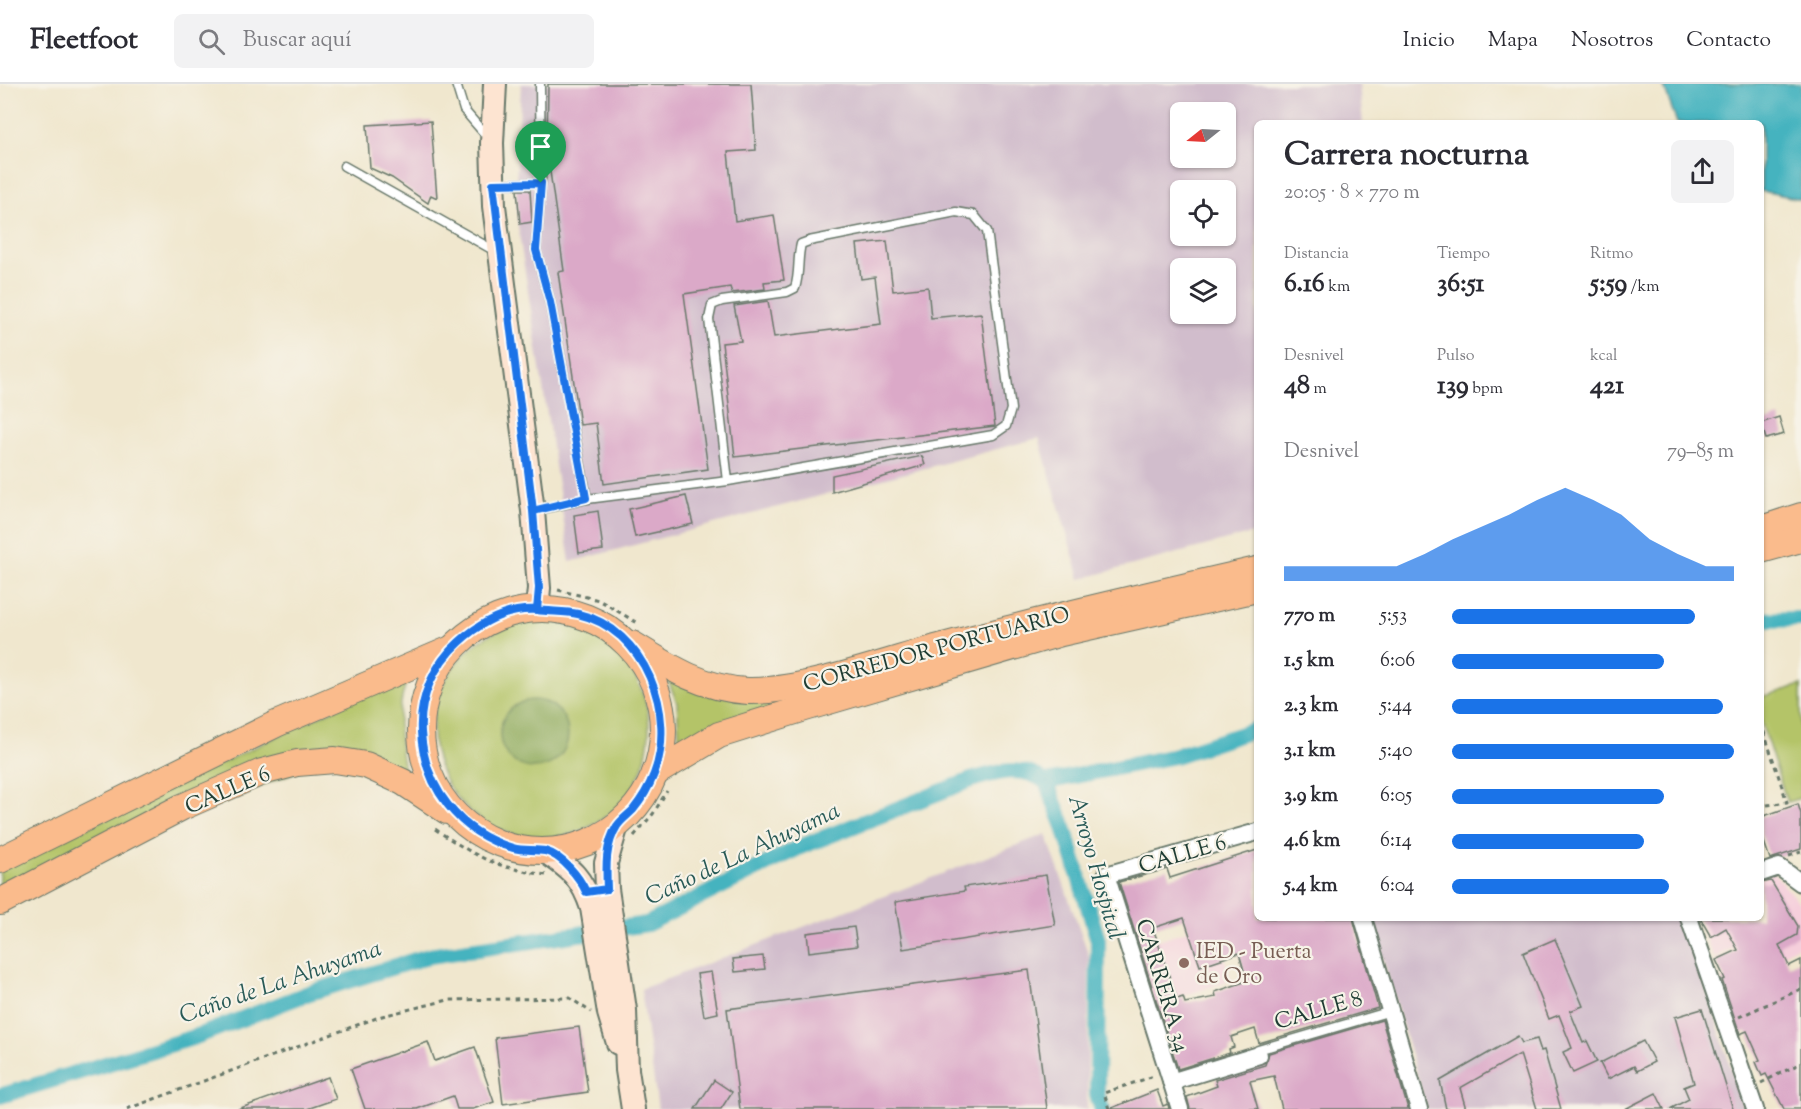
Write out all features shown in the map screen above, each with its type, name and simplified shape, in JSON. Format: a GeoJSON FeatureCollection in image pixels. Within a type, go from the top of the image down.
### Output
{"type":"FeatureCollection","features":[{"type":"Feature","properties":{"kind":"main road"},"geometry":{"type":"LineString","coordinates":[[1764,528],[1801,516]]}},
{"type":"Feature","properties":{"kind":"main road"},"geometry":{"type":"LineString","coordinates":[[1764,549],[1801,539]]}},
{"type":"Feature","properties":{"kind":"main road","name":"CORREDOR PORTUARIO"},"geometry":{"type":"LineString","coordinates":[[622,639],[688,678],[713,686],[749,691],[799,685],[1070,612],[1254,571]]}},
{"type":"Feature","properties":{"kind":"main road","name":"CORREDOR PORTUARIO"},"geometry":{"type":"LineString","coordinates":[[662,780],[719,735],[1061,633],[1254,590]]}},
{"type":"Feature","properties":{"kind":"main road"},"geometry":{"type":"LineString","coordinates":[[460,820],[429,776],[422,750],[421,722],[425,696],[435,671],[451,649],[472,630],[498,616],[526,609],[538,599],[602,625],[622,639],[642,662],[655,688],[662,716],[662,780]]}},
{"type":"Feature","properties":{"kind":"main road","name":"CALLE 6"},"geometry":{"type":"LineString","coordinates":[[0,860],[276,724],[451,649]]}},
{"type":"Feature","properties":{"kind":"main road","name":"CALLE 6"},"geometry":{"type":"LineString","coordinates":[[0,902],[182,807],[262,772],[297,763],[335,760],[366,765],[402,782],[486,838],[515,849],[546,852],[572,848],[626,830],[646,792],[662,780]]}},
{"type":"Feature","properties":{"kind":"street"},"geometry":{"type":"LineString","coordinates":[[495,84],[492,143],[493,184],[533,511],[538,599]]}},
{"type":"Feature","properties":{"kind":"street"},"geometry":{"type":"LineString","coordinates":[[626,830],[606,863],[601,905],[613,988],[609,1013],[627,1070],[633,1109]]}},
{"type":"Feature","properties":{"kind":"street","name":"CALLE 6"},"geometry":{"type":"LineString","coordinates":[[1106,875],[1254,833]]}},
{"type":"Feature","properties":{"kind":"street"},"geometry":{"type":"LineString","coordinates":[[546,852],[580,879],[601,905]]}},
{"type":"Feature","properties":{"kind":"street"},"geometry":{"type":"LineString","coordinates":[[1764,872],[1779,867],[1801,883]]}},
{"type":"Feature","properties":{"kind":"street","name":"CARRERA 34"},"geometry":{"type":"LineString","coordinates":[[1106,875],[1180,1109]]}},
{"type":"Feature","properties":{"kind":"street"},"geometry":{"type":"LineString","coordinates":[[1365,921],[1419,1109]]}},
{"type":"Feature","properties":{"kind":"street"},"geometry":{"type":"LineString","coordinates":[[1690,921],[1755,1109]]}},
{"type":"Feature","properties":{"kind":"street","name":"CALLE 8"},"geometry":{"type":"LineString","coordinates":[[1169,1077],[1258,1052]]}},
{"type":"Feature","properties":{"kind":"lane"},"geometry":{"type":"LineString","coordinates":[[456,84],[464,110],[492,143]]}},
{"type":"Feature","properties":{"kind":"lane"},"geometry":{"type":"LineString","coordinates":[[540,84],[541,183],[537,258],[550,302],[586,498]]}},
{"type":"Feature","properties":{"kind":"lane"},"geometry":{"type":"LineString","coordinates":[[344,166],[501,255]]}},
{"type":"Feature","properties":{"kind":"lane"},"geometry":{"type":"LineString","coordinates":[[493,184],[541,183]]}},
{"type":"Feature","properties":{"kind":"lane"},"geometry":{"type":"LineString","coordinates":[[533,511],[586,498],[728,481],[993,435],[1006,426],[1011,410],[987,231],[974,216],[956,212],[809,241],[801,244],[798,255],[800,275],[795,288],[787,292],[722,301],[712,305],[709,319],[728,481]]}},
{"type":"Feature","properties":{"kind":"lane","name":"CALLE 8"},"geometry":{"type":"LineString","coordinates":[[1258,1052],[1391,1011]]}},
{"type":"Feature","properties":{"kind":"path"},"geometry":{"type":"LineString","coordinates":[[538,599],[573,592],[600,600],[648,631]]}},
{"type":"Feature","properties":{"kind":"path"},"geometry":{"type":"LineString","coordinates":[[1764,732],[1787,802],[1764,806]]}},
{"type":"Feature","properties":{"kind":"path"},"geometry":{"type":"LineString","coordinates":[[626,830],[653,814],[662,780]]}},
{"type":"Feature","properties":{"kind":"path"},"geometry":{"type":"LineString","coordinates":[[426,823],[479,858],[509,869],[554,879]]}},
{"type":"Feature","properties":{"kind":"path"},"geometry":{"type":"LineString","coordinates":[[1727,1023],[1801,989]]}},
{"type":"Feature","properties":{"kind":"path"},"geometry":{"type":"LineString","coordinates":[[127,1109],[382,1016],[448,1000],[570,998]]}},
{"type":"Feature","properties":{"kind":"path"},"geometry":{"type":"LineString","coordinates":[[1749,1089],[1801,1063]]}},
{"type":"Feature","properties":{"kind":"path"},"geometry":{"type":"LineString","coordinates":[[1109,1109],[1104,1093],[1169,1077]]}},
{"type":"Feature","properties":{"kind":"shaded area"},"geometry":{"type":"Polygon","coordinates":[[[521,84],[1359,84],[1363,120],[1254,120],[1254,533],[1080,579],[1039,438],[570,562],[518,227],[516,183],[521,84]]]}},
{"type":"Feature","properties":{"kind":"shaded area"},"geometry":{"type":"Polygon","coordinates":[[[1046,834],[1089,956],[1087,1109],[658,1109],[641,989],[1046,834]]]}},
{"type":"Feature","properties":{"kind":"shaded area"},"geometry":{"type":"Polygon","coordinates":[[[1773,872],[1801,905],[1801,944],[1750,973],[1734,947],[1714,958],[1699,921],[1764,921],[1764,877],[1773,872]]]}},
{"type":"Feature","properties":{"kind":"shaded area"},"geometry":{"type":"Polygon","coordinates":[[[1372,921],[1680,921],[1711,1003],[1743,1109],[1427,1109],[1372,921]]]}},
{"type":"Feature","properties":{"kind":"shaded area","name":"IED - Puerta de Oro"},"geometry":{"type":"Polygon","coordinates":[[[1214,922],[1231,980],[1154,1006],[1136,947],[1214,922]]]}},
{"type":"Feature","properties":{"kind":"green space"},"geometry":{"type":"Polygon","coordinates":[[[552,622],[592,635],[610,646],[625,661],[641,689],[649,719],[649,741],[641,771],[625,799],[610,814],[582,830],[562,836],[530,838],[490,825],[472,814],[457,799],[441,771],[435,751],[433,719],[446,679],[457,661],[472,646],[500,630],[520,624],[552,622]]]}},
{"type":"Feature","properties":{"kind":"green space"},"geometry":{"type":"Polygon","coordinates":[[[410,673],[402,698],[399,723],[400,748],[405,774],[345,751],[0,895],[0,869],[410,673]]]}},
{"type":"Feature","properties":{"kind":"green space"},"geometry":{"type":"Polygon","coordinates":[[[667,677],[786,695],[789,703],[680,750],[677,703],[667,677]]]}},
{"type":"Feature","properties":{"kind":"green space"},"geometry":{"type":"Polygon","coordinates":[[[1801,685],[1801,798],[1787,802],[1764,731],[1764,696],[1801,685]]]}},
{"type":"Feature","properties":{"kind":"green space"},"geometry":{"type":"Polygon","coordinates":[[[527,700],[541,700],[553,705],[563,715],[568,734],[563,753],[553,763],[541,768],[527,768],[515,763],[505,753],[500,741],[500,727],[505,715],[515,705],[527,700]]]}},
{"type":"Feature","properties":{"kind":"water"},"geometry":{"type":"Polygon","coordinates":[[[1663,84],[1801,84],[1801,199],[1764,192],[1764,120],[1676,120],[1663,84]]]}},
{"type":"Feature","properties":{"kind":"building"},"geometry":{"type":"Polygon","coordinates":[[[548,84],[751,84],[756,150],[728,152],[735,221],[774,215],[784,280],[764,282],[765,289],[732,293],[730,287],[684,294],[708,469],[604,484],[596,423],[580,425],[558,272],[564,271],[547,150],[548,84]]]}},
{"type":"Feature","properties":{"kind":"building"},"geometry":{"type":"Polygon","coordinates":[[[431,121],[437,198],[431,195],[428,203],[392,178],[370,168],[367,125],[431,121]]]}},
{"type":"Feature","properties":{"kind":"building"},"geometry":{"type":"Polygon","coordinates":[[[517,190],[530,190],[532,222],[520,224],[517,190]]]}},
{"type":"Feature","properties":{"kind":"building"},"geometry":{"type":"Polygon","coordinates":[[[887,241],[893,291],[928,287],[931,318],[981,313],[995,426],[735,457],[722,343],[741,341],[734,306],[768,301],[774,337],[881,324],[875,277],[861,279],[857,244],[887,241]]]}},
{"type":"Feature","properties":{"kind":"building"},"geometry":{"type":"Polygon","coordinates":[[[1779,417],[1784,434],[1766,439],[1764,422],[1779,417]]]}},
{"type":"Feature","properties":{"kind":"building"},"geometry":{"type":"Polygon","coordinates":[[[922,456],[925,465],[832,492],[832,475],[922,456]]]}},
{"type":"Feature","properties":{"kind":"building"},"geometry":{"type":"Polygon","coordinates":[[[686,496],[693,524],[635,537],[629,509],[686,496]]]}},
{"type":"Feature","properties":{"kind":"building"},"geometry":{"type":"Polygon","coordinates":[[[598,511],[603,550],[579,553],[574,515],[598,511]]]}},
{"type":"Feature","properties":{"kind":"building"},"geometry":{"type":"Polygon","coordinates":[[[1798,804],[1801,814],[1801,849],[1770,859],[1764,842],[1764,816],[1798,804]]]}},
{"type":"Feature","properties":{"kind":"building"},"geometry":{"type":"Polygon","coordinates":[[[1254,851],[1254,921],[1354,921],[1378,1008],[1259,1043],[1255,1029],[1231,1037],[1234,1047],[1229,1049],[1230,1053],[1178,1069],[1119,882],[1167,869],[1170,878],[1254,851]],[[1184,918],[1153,928],[1177,999],[1183,997],[1185,1003],[1216,997],[1215,992],[1247,981],[1239,953],[1200,966],[1184,918]]]}},
{"type":"Feature","properties":{"kind":"building"},"geometry":{"type":"Polygon","coordinates":[[[1046,875],[1055,925],[903,949],[895,902],[965,891],[964,887],[1046,875]]]}},
{"type":"Feature","properties":{"kind":"building"},"geometry":{"type":"Polygon","coordinates":[[[1771,881],[1798,926],[1797,935],[1779,945],[1789,966],[1801,960],[1801,1109],[1784,1109],[1766,1074],[1762,1076],[1756,1062],[1760,1060],[1747,1031],[1740,1034],[1722,980],[1725,979],[1716,960],[1738,950],[1726,928],[1711,937],[1702,921],[1764,921],[1764,882],[1771,881]]]}},
{"type":"Feature","properties":{"kind":"building"},"geometry":{"type":"Polygon","coordinates":[[[854,927],[857,946],[809,952],[807,933],[854,927]]]}},
{"type":"Feature","properties":{"kind":"building"},"geometry":{"type":"Polygon","coordinates":[[[1555,939],[1583,1006],[1570,1011],[1583,1043],[1587,1041],[1597,1062],[1573,1073],[1563,1052],[1572,1048],[1559,1015],[1549,1019],[1523,953],[1555,939]]]}},
{"type":"Feature","properties":{"kind":"building"},"geometry":{"type":"Polygon","coordinates":[[[763,956],[765,969],[735,972],[733,959],[763,956]]]}},
{"type":"Feature","properties":{"kind":"building"},"geometry":{"type":"Polygon","coordinates":[[[1029,970],[1047,1109],[740,1109],[727,1009],[1029,970]]]}},
{"type":"Feature","properties":{"kind":"building"},"geometry":{"type":"Polygon","coordinates":[[[711,972],[718,1013],[704,1016],[697,974],[711,972]]]}},
{"type":"Feature","properties":{"kind":"building"},"geometry":{"type":"Polygon","coordinates":[[[1702,1009],[1733,1109],[1670,1109],[1689,1099],[1684,1087],[1694,1083],[1675,1017],[1702,1009]]]}},
{"type":"Feature","properties":{"kind":"building"},"geometry":{"type":"Polygon","coordinates":[[[1382,1020],[1408,1109],[1282,1109],[1274,1076],[1250,1081],[1258,1109],[1190,1109],[1187,1097],[1217,1086],[1215,1080],[1265,1065],[1269,1053],[1382,1020]]]}},
{"type":"Feature","properties":{"kind":"building"},"geometry":{"type":"Polygon","coordinates":[[[579,1027],[588,1092],[503,1104],[495,1038],[579,1027]]]}},
{"type":"Feature","properties":{"kind":"building"},"geometry":{"type":"Polygon","coordinates":[[[1518,1036],[1522,1043],[1537,1039],[1541,1051],[1544,1050],[1561,1109],[1537,1109],[1520,1054],[1460,1088],[1466,1109],[1446,1109],[1440,1081],[1518,1036]]]}},
{"type":"Feature","properties":{"kind":"building"},"geometry":{"type":"Polygon","coordinates":[[[1643,1041],[1654,1062],[1637,1071],[1634,1066],[1608,1079],[1600,1063],[1643,1041]]]}},
{"type":"Feature","properties":{"kind":"building"},"geometry":{"type":"Polygon","coordinates":[[[428,1042],[435,1061],[475,1047],[494,1102],[473,1109],[457,1109],[453,1096],[417,1109],[365,1109],[351,1069],[428,1042]]]}},
{"type":"Feature","properties":{"kind":"building"},"geometry":{"type":"Polygon","coordinates":[[[328,1077],[336,1099],[307,1109],[238,1109],[328,1077]]]}},
{"type":"Feature","properties":{"kind":"building"},"geometry":{"type":"Polygon","coordinates":[[[714,1080],[732,1092],[721,1109],[695,1109],[714,1080]]]}},
{"type":"Feature","properties":{"kind":"building"},"geometry":{"type":"Polygon","coordinates":[[[1157,1090],[1163,1106],[1168,1104],[1169,1109],[1109,1109],[1157,1090]]]}},
{"type":"Feature","properties":{"kind":"building"},"geometry":{"type":"Polygon","coordinates":[[[1656,1093],[1664,1109],[1625,1109],[1656,1093]]]}},
{"type":"Feature","properties":{"kind":"waterway","name":"Caño de La Ahuyama"},"geometry":{"type":"LineString","coordinates":[[1764,620],[1801,619]]}},
{"type":"Feature","properties":{"kind":"waterway","name":"Caño de La Ahuyama"},"geometry":{"type":"LineString","coordinates":[[0,1096],[195,1037],[309,993],[429,956],[647,924],[800,847],[981,777],[1000,772],[1019,771],[1037,776],[1046,782],[1175,756],[1254,730]]}},
{"type":"Feature","properties":{"kind":"waterway","name":"Arroyo Hospital"},"geometry":{"type":"LineString","coordinates":[[1046,782],[1063,824],[1098,940],[1097,1095],[1102,1109]]}},
{"type":"Feature","properties":{"kind":"place","name":"IED - Puerta de Oro"},"geometry":{"type":"Point","coordinates":[1184,963]}},
{"type":"Feature","properties":{"kind":"route"},"geometry":{"type":"LineString","coordinates":[[541,183],[493,184],[533,511],[539,588],[537,610],[579,614],[602,625],[622,639],[642,662],[655,688],[662,716],[662,745],[655,773],[646,792],[633,810],[617,825],[610,842],[606,863],[607,889],[586,892],[580,879],[567,866],[546,852],[515,849],[486,838],[460,820],[442,799],[429,776],[422,750],[421,722],[425,696],[435,671],[451,649],[472,630],[498,616],[526,609],[537,610],[539,588],[533,511],[586,498],[550,302],[536,250],[541,183]]}}]}
